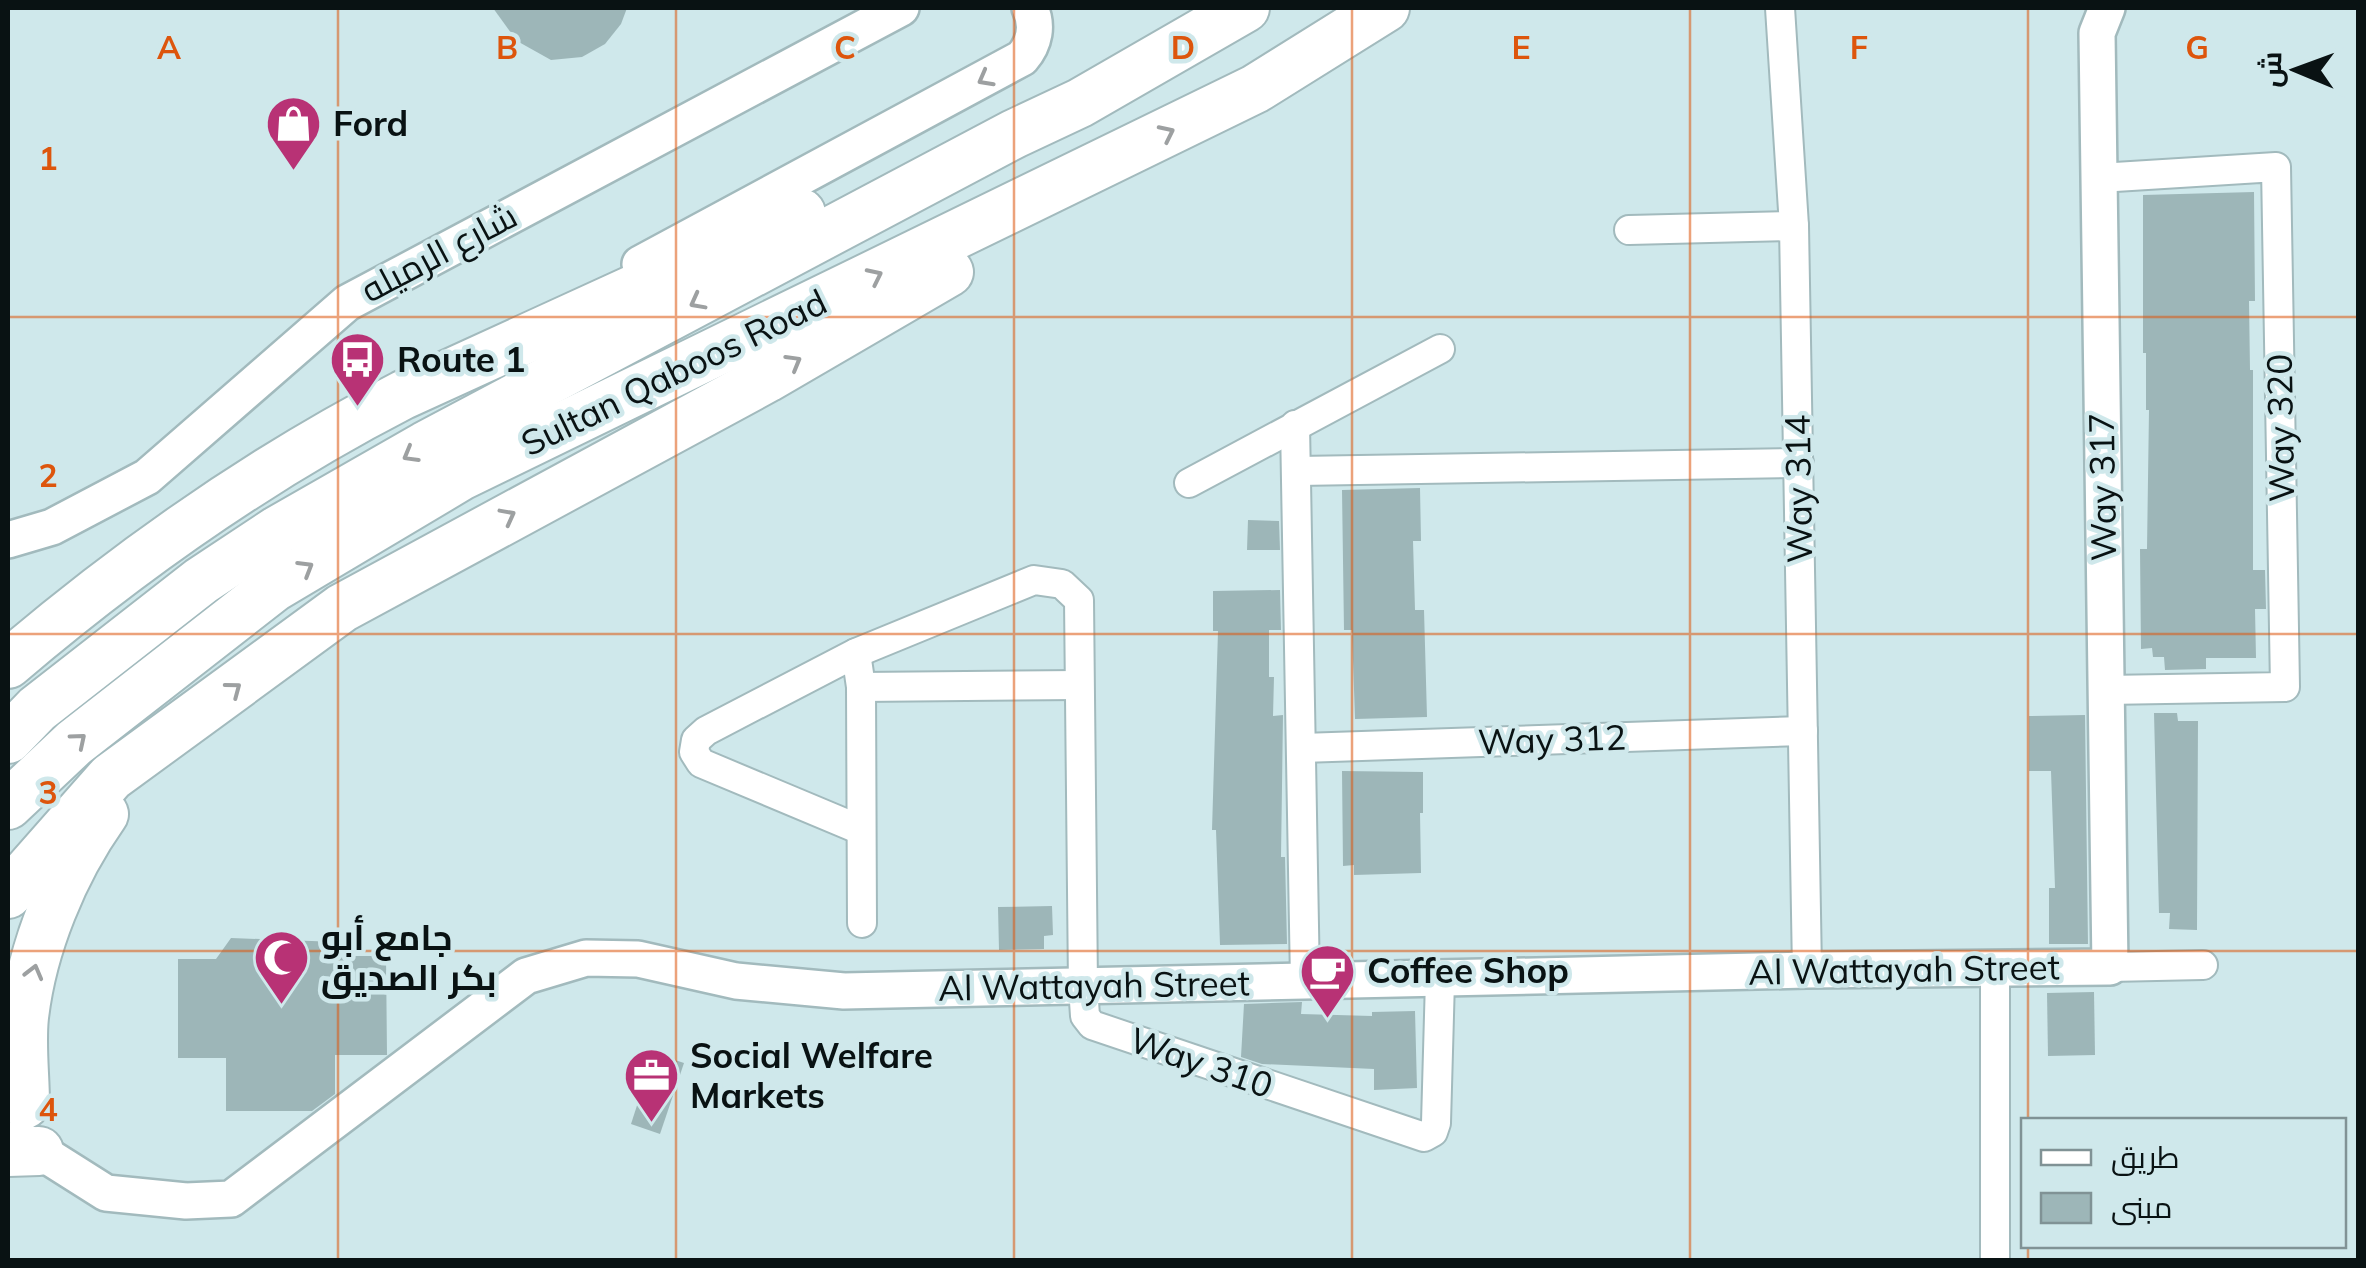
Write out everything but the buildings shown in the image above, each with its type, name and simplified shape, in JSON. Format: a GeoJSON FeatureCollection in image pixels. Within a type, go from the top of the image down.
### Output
{"type":"FeatureCollection","features":[{"type":"Feature","properties":{"kind":"highway","name":"Sultan Qaboos Road"},"geometry":{"type":"LineString","coordinates":[[8,739],[37,709],[201,581],[278,530],[426,446],[1014,134],[1080,103],[1245,8]]}},
{"type":"Feature","properties":{"kind":"highway","name":"Sultan Qaboos Road"},"geometry":{"type":"LineString","coordinates":[[8,806],[74,743],[273,588],[462,476],[1255,89],[1385,8]]}},
{"type":"Feature","properties":{"kind":"highway"},"geometry":{"type":"LineString","coordinates":[[8,704],[29,683],[18,645],[176,531],[349,422],[403,394],[953,146],[1014,134]]}},
{"type":"Feature","properties":{"kind":"highway"},"geometry":{"type":"LineString","coordinates":[[8,894],[111,777],[342,608],[767,378],[970,259],[1033,199]]}},
{"type":"Feature","properties":{"kind":"highway"},"geometry":{"type":"LineString","coordinates":[[26,1130],[24,1019],[46,927],[83,844],[120,792],[168,736]]}},
{"type":"Feature","properties":{"kind":"highway"},"geometry":{"type":"LineString","coordinates":[[8,853],[77,786],[111,777]]}},
{"type":"Feature","properties":{"kind":"street","name":"شارع الرميله"},"geometry":{"type":"LineString","coordinates":[[8,540],[52,527],[148,477],[347,303],[901,8]]}},
{"type":"Feature","properties":{"kind":"street"},"geometry":{"type":"LineString","coordinates":[[403,394],[433,371],[1022,58],[1034,36],[1030,8]]}},
{"type":"Feature","properties":{"kind":"street","name":"Way 314"},"geometry":{"type":"LineString","coordinates":[[1780,8],[1794,226],[1807,970]]}},
{"type":"Feature","properties":{"kind":"street","name":"Way 317"},"geometry":{"type":"LineString","coordinates":[[2106,8],[2097,34],[2110,968]]}},
{"type":"Feature","properties":{"kind":"street","name":"Way 320"},"geometry":{"type":"LineString","coordinates":[[2099,178],[2276,167],[2285,687],[2106,690]]}},
{"type":"Feature","properties":{"kind":"street"},"geometry":{"type":"LineString","coordinates":[[1629,230],[1794,226]]}},
{"type":"Feature","properties":{"kind":"street"},"geometry":{"type":"LineString","coordinates":[[1189,483],[1440,349]]}},
{"type":"Feature","properties":{"kind":"street"},"geometry":{"type":"LineString","coordinates":[[1295,424],[1305,982]]}},
{"type":"Feature","properties":{"kind":"street"},"geometry":{"type":"LineString","coordinates":[[1298,471],[1798,464]]}},
{"type":"Feature","properties":{"kind":"street","name":"Way 310"},"geometry":{"type":"LineString","coordinates":[[856,652],[1034,580],[1062,584],[1078,600],[1083,986],[1085,1016],[1096,1028],[1419,1138],[1433,1132],[1436,1123],[1440,980]]}},
{"type":"Feature","properties":{"kind":"street"},"geometry":{"type":"LineString","coordinates":[[862,830],[701,763],[694,746],[706,730],[856,652],[861,687],[862,830],[862,923]]}},
{"type":"Feature","properties":{"kind":"street"},"geometry":{"type":"LineString","coordinates":[[861,687],[1079,685]]}},
{"type":"Feature","properties":{"kind":"street","name":"Way 312"},"geometry":{"type":"LineString","coordinates":[[1302,748],[1803,731]]}},
{"type":"Feature","properties":{"kind":"street","name":"Al Wattayah Street"},"geometry":{"type":"LineString","coordinates":[[26,1130],[106,1192],[186,1201],[231,1199],[526,976],[586,958],[638,959],[736,981],[844,990],[2203,965]]}},
{"type":"Feature","properties":{"kind":"street"},"geometry":{"type":"LineString","coordinates":[[1995,1260],[1996,969]]}},
{"type":"Feature","properties":{"kind":"place","name":"Ford"},"geometry":{"type":"Point","coordinates":[294,173]}},
{"type":"Feature","properties":{"kind":"place","name":"Route 1"},"geometry":{"type":"Point","coordinates":[358,409]}},
{"type":"Feature","properties":{"kind":"place","name":"جامع أبو بكر الصديق"},"geometry":{"type":"Point","coordinates":[282,1007]}},
{"type":"Feature","properties":{"kind":"place","name":"Coffee Shop"},"geometry":{"type":"Point","coordinates":[1328,1020]}},
{"type":"Feature","properties":{"kind":"place","name":"Social Welfare Markets"},"geometry":{"type":"Point","coordinates":[651,1125]}}]}
